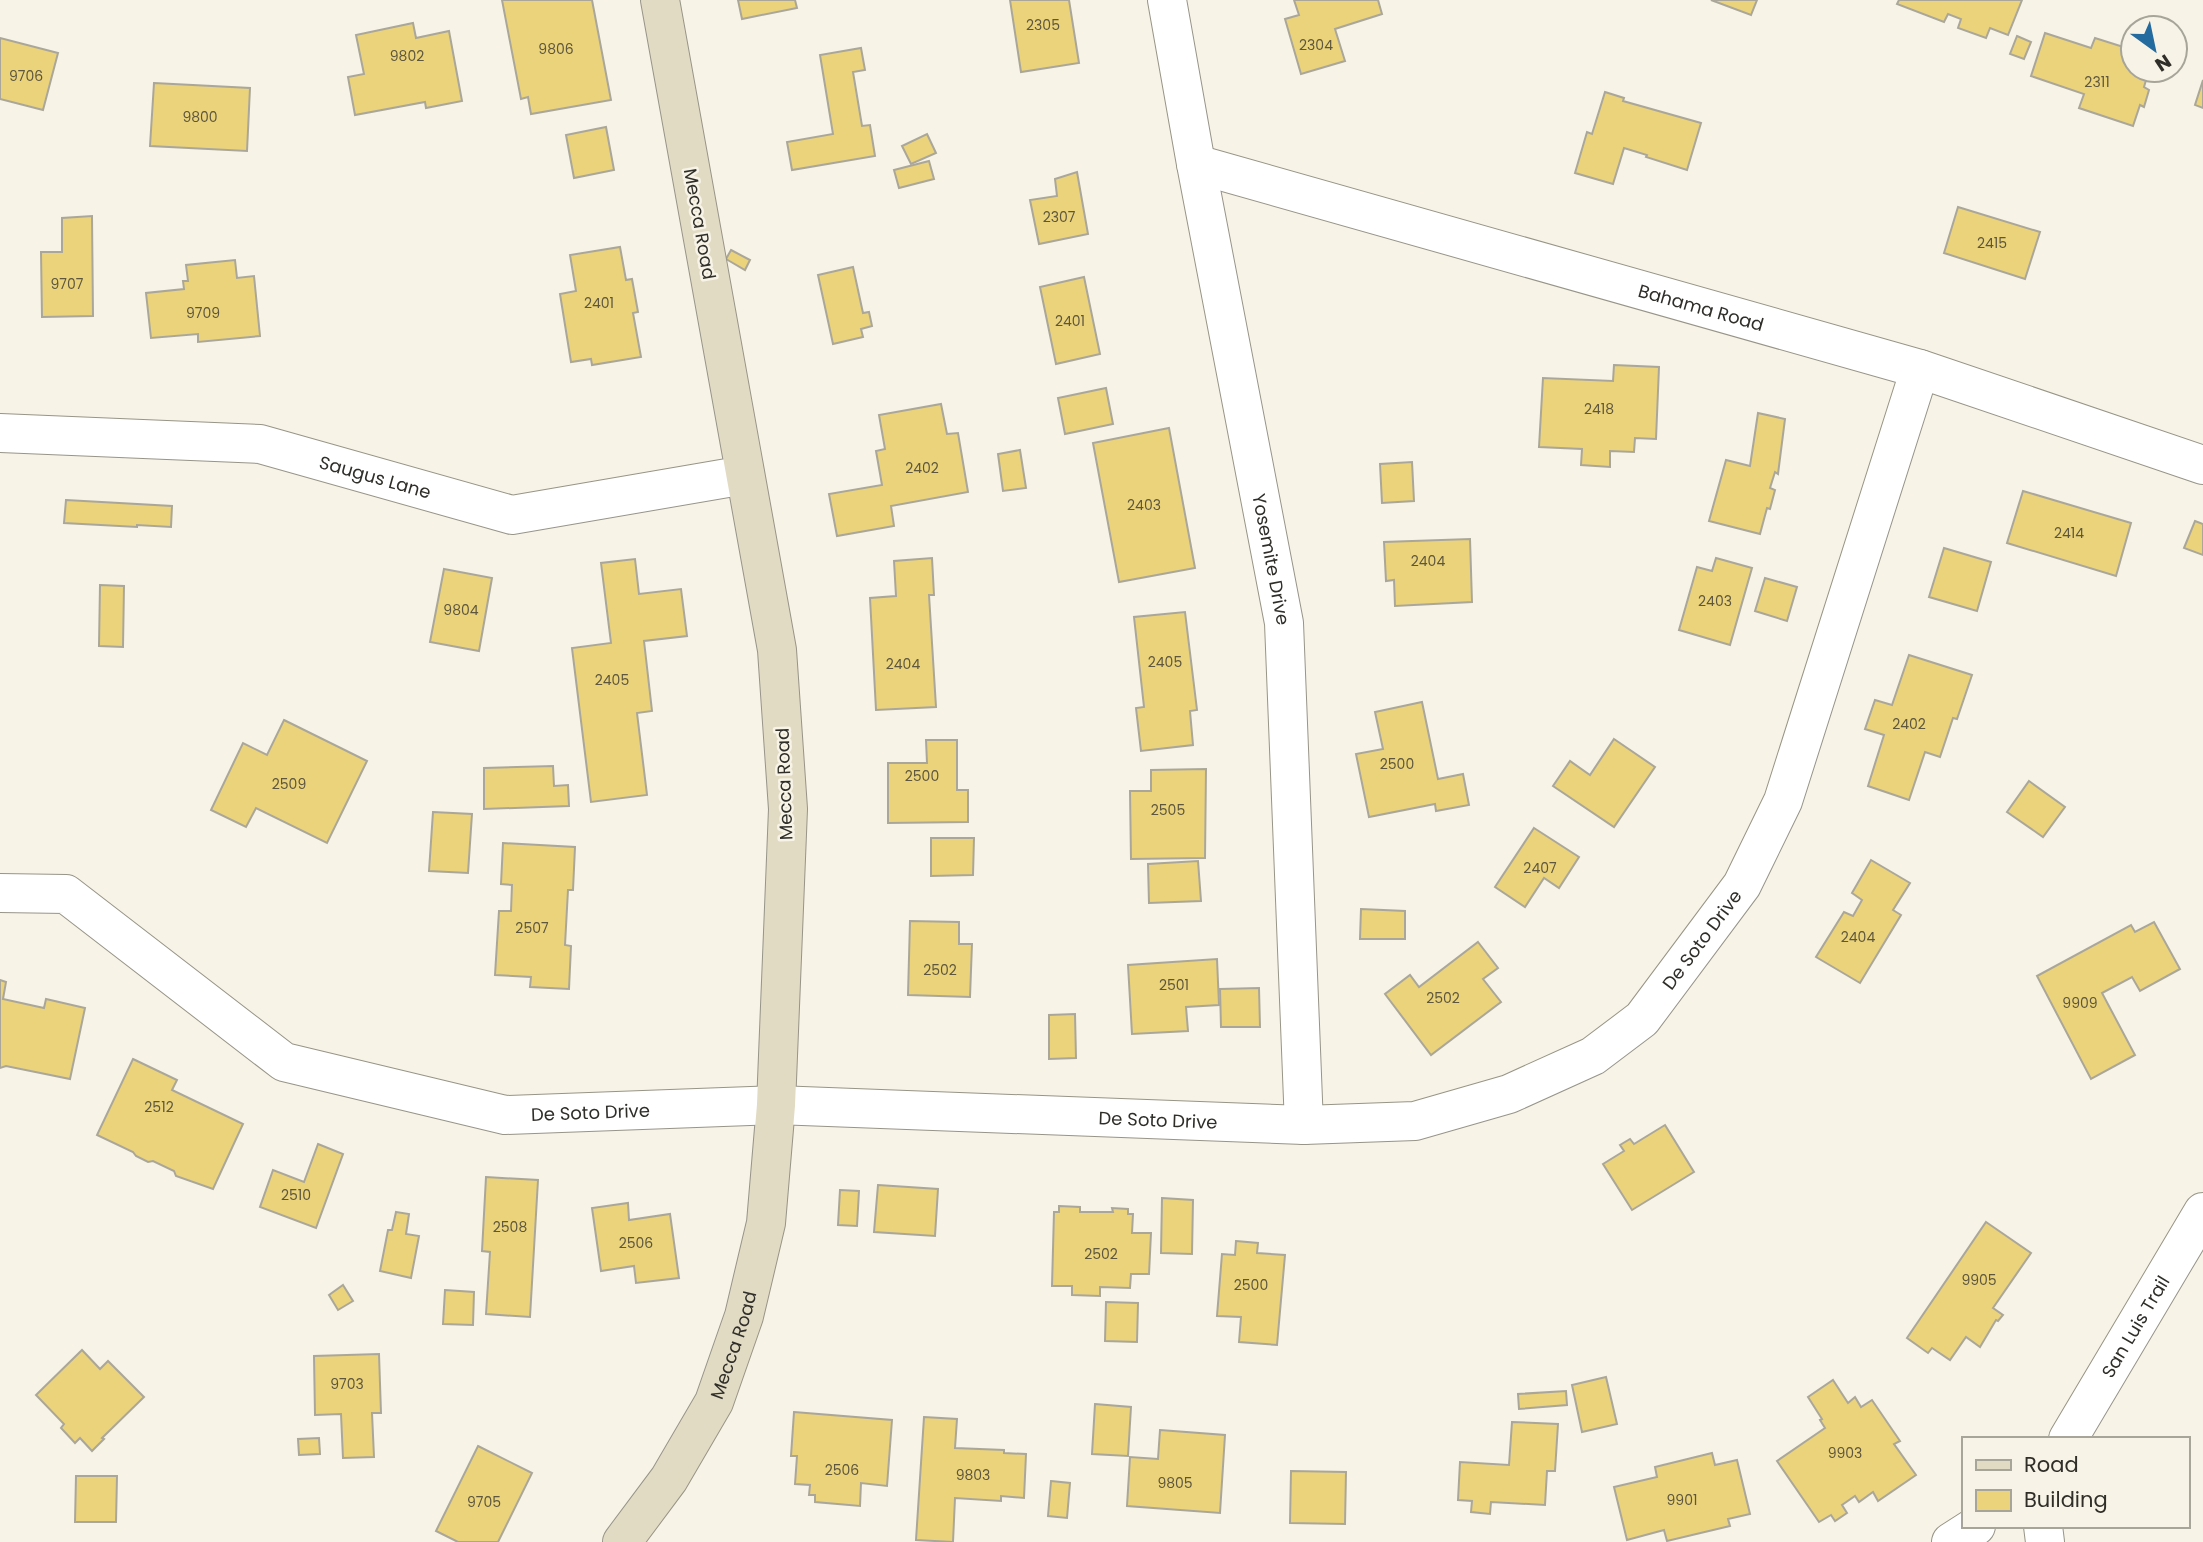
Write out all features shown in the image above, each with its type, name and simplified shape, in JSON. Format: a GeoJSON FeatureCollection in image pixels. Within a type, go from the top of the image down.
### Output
{"type":"FeatureCollection","features":[{"type":"Feature","properties":{"kind":"street","name":"Mecca Road"},"geometry":{"type":"LineString","coordinates":[[622,1542],[669,1479],[714,1402],[744,1316],[766,1223],[776,1105],[788,809],[776,650],[660,0]]}},
{"type":"Feature","properties":{"kind":"street","name":"Yosemite Drive"},"geometry":{"type":"LineString","coordinates":[[1167,0],[1284,623],[1304,1125]]}},
{"type":"Feature","properties":{"kind":"street","name":"Bahama Road"},"geometry":{"type":"LineString","coordinates":[[1196,164],[1920,369],[2203,465]]}},
{"type":"Feature","properties":{"kind":"street","name":"De Soto Drive"},"geometry":{"type":"LineString","coordinates":[[0,893],[66,894],[284,1062],[505,1115],[776,1105],[1304,1125],[1415,1121],[1509,1094],[1594,1056],[1642,1019],[1742,885],[1783,801],[1920,369]]}},
{"type":"Feature","properties":{"kind":"street","name":"Saugus Lane"},"geometry":{"type":"LineString","coordinates":[[0,433],[260,444],[512,514],[745,475]]}},
{"type":"Feature","properties":{"kind":"street","name":"San Luis Trail"},"geometry":{"type":"LineString","coordinates":[[2069,1437],[2203,1212]]}},
{"type":"Feature","properties":{"kind":"street"},"geometry":{"type":"LineString","coordinates":[[1951,1542],[1973,1528]]}},
{"type":"Feature","properties":{"kind":"building"},"geometry":{"type":"Polygon","coordinates":[[[502,0],[592,0],[611,100],[531,114],[528,97],[521,99],[502,0]]]}},
{"type":"Feature","properties":{"kind":"building"},"geometry":{"type":"Polygon","coordinates":[[[738,0],[795,0],[797,8],[742,19],[738,0]]]}},
{"type":"Feature","properties":{"kind":"building"},"geometry":{"type":"Polygon","coordinates":[[[1010,0],[1069,0],[1079,63],[1021,72],[1010,0]]]}},
{"type":"Feature","properties":{"kind":"building"},"geometry":{"type":"Polygon","coordinates":[[[1294,0],[1378,0],[1382,14],[1335,29],[1345,61],[1301,74],[1285,19],[1299,15],[1294,0]]]}},
{"type":"Feature","properties":{"kind":"building"},"geometry":{"type":"Polygon","coordinates":[[[1711,0],[1757,0],[1751,15],[1711,0]]]}},
{"type":"Feature","properties":{"kind":"building"},"geometry":{"type":"Polygon","coordinates":[[[1899,0],[2022,0],[2008,35],[1990,28],[1986,38],[1958,28],[1961,19],[1948,14],[1944,22],[1897,4],[1899,0]]]}},
{"type":"Feature","properties":{"kind":"building"},"geometry":{"type":"Polygon","coordinates":[[[413,23],[416,38],[449,31],[462,101],[426,108],[425,102],[355,115],[348,77],[364,74],[356,35],[413,23]]]}},
{"type":"Feature","properties":{"kind":"building"},"geometry":{"type":"Polygon","coordinates":[[[2045,33],[2091,48],[2095,38],[2119,46],[2119,84],[2145,84],[2144,87],[2149,90],[2144,107],[2140,105],[2133,126],[2079,108],[2084,94],[2031,76],[2045,33]]]}},
{"type":"Feature","properties":{"kind":"building"},"geometry":{"type":"Polygon","coordinates":[[[2017,36],[2031,42],[2024,59],[2010,54],[2017,36]]]}},
{"type":"Feature","properties":{"kind":"building"},"geometry":{"type":"Polygon","coordinates":[[[0,38],[58,53],[43,110],[0,99],[0,38]]]}},
{"type":"Feature","properties":{"kind":"building"},"geometry":{"type":"Polygon","coordinates":[[[861,48],[865,70],[853,72],[862,126],[870,125],[875,156],[792,170],[787,142],[833,134],[820,55],[861,48]]]}},
{"type":"Feature","properties":{"kind":"building"},"geometry":{"type":"Polygon","coordinates":[[[2203,80],[2203,108],[2195,105],[2203,80]]]}},
{"type":"Feature","properties":{"kind":"building"},"geometry":{"type":"Polygon","coordinates":[[[154,83],[250,88],[247,151],[150,146],[154,83]]]}},
{"type":"Feature","properties":{"kind":"building"},"geometry":{"type":"Polygon","coordinates":[[[1605,92],[1624,98],[1623,101],[1701,123],[1687,170],[1624,148],[1613,184],[1575,173],[1587,132],[1592,134],[1605,92]]]}},
{"type":"Feature","properties":{"kind":"building"},"geometry":{"type":"Polygon","coordinates":[[[606,127],[614,170],[574,178],[566,135],[606,127]]]}},
{"type":"Feature","properties":{"kind":"building"},"geometry":{"type":"Polygon","coordinates":[[[927,134],[936,153],[911,164],[902,146],[927,134]]]}},
{"type":"Feature","properties":{"kind":"building"},"geometry":{"type":"Polygon","coordinates":[[[929,161],[934,179],[899,188],[894,170],[929,161]]]}},
{"type":"Feature","properties":{"kind":"building"},"geometry":{"type":"Polygon","coordinates":[[[1077,172],[1088,234],[1039,244],[1030,200],[1057,196],[1055,179],[1077,172]]]}},
{"type":"Feature","properties":{"kind":"building"},"geometry":{"type":"Polygon","coordinates":[[[1958,207],[2040,232],[2025,279],[1944,253],[1958,207]]]}},
{"type":"Feature","properties":{"kind":"building"},"geometry":{"type":"Polygon","coordinates":[[[92,216],[93,316],[42,317],[41,252],[62,252],[62,218],[92,216]]]}},
{"type":"Feature","properties":{"kind":"building"},"geometry":{"type":"Polygon","coordinates":[[[620,247],[626,280],[632,279],[638,312],[633,313],[641,357],[592,365],[591,359],[571,362],[560,294],[576,291],[570,255],[620,247]]]}},
{"type":"Feature","properties":{"kind":"building"},"geometry":{"type":"Polygon","coordinates":[[[731,250],[750,260],[745,270],[726,259],[731,250]]]}},
{"type":"Feature","properties":{"kind":"building"},"geometry":{"type":"Polygon","coordinates":[[[235,260],[237,278],[254,276],[260,336],[198,342],[198,334],[151,338],[146,293],[184,289],[183,281],[188,281],[186,265],[235,260]]]}},
{"type":"Feature","properties":{"kind":"building"},"geometry":{"type":"Polygon","coordinates":[[[853,267],[863,313],[869,312],[872,326],[861,329],[863,337],[833,344],[818,275],[853,267]]]}},
{"type":"Feature","properties":{"kind":"building"},"geometry":{"type":"Polygon","coordinates":[[[1084,277],[1100,354],[1056,364],[1040,287],[1084,277]]]}},
{"type":"Feature","properties":{"kind":"building"},"geometry":{"type":"Polygon","coordinates":[[[1614,365],[1659,367],[1656,439],[1635,438],[1634,452],[1610,451],[1610,467],[1581,465],[1582,449],[1539,447],[1543,378],[1613,381],[1614,365]]]}},
{"type":"Feature","properties":{"kind":"building"},"geometry":{"type":"Polygon","coordinates":[[[1106,388],[1113,424],[1065,434],[1058,398],[1106,388]]]}},
{"type":"Feature","properties":{"kind":"building"},"geometry":{"type":"Polygon","coordinates":[[[941,404],[947,434],[958,433],[968,492],[891,506],[894,526],[837,536],[829,494],[882,485],[876,451],[885,449],[879,415],[941,404]]]}},
{"type":"Feature","properties":{"kind":"building"},"geometry":{"type":"Polygon","coordinates":[[[1758,413],[1785,419],[1778,474],[1775,472],[1770,488],[1775,490],[1760,534],[1709,521],[1726,460],[1750,466],[1758,413]]]}},
{"type":"Feature","properties":{"kind":"building"},"geometry":{"type":"Polygon","coordinates":[[[1169,428],[1195,568],[1119,582],[1093,443],[1169,428]]]}},
{"type":"Feature","properties":{"kind":"building"},"geometry":{"type":"Polygon","coordinates":[[[1020,450],[1026,488],[1003,491],[998,454],[1020,450]]]}},
{"type":"Feature","properties":{"kind":"building"},"geometry":{"type":"Polygon","coordinates":[[[1412,462],[1414,501],[1382,503],[1380,464],[1412,462]]]}},
{"type":"Feature","properties":{"kind":"building"},"geometry":{"type":"Polygon","coordinates":[[[2023,491],[2131,523],[2116,576],[2007,543],[2023,491]]]}},
{"type":"Feature","properties":{"kind":"building"},"geometry":{"type":"Polygon","coordinates":[[[66,500],[172,506],[171,527],[64,523],[66,500]]]}},
{"type":"Feature","properties":{"kind":"building"},"geometry":{"type":"Polygon","coordinates":[[[2195,521],[2203,524],[2203,555],[2184,548],[2195,521]]]}},
{"type":"Feature","properties":{"kind":"building"},"geometry":{"type":"Polygon","coordinates":[[[1470,539],[1472,602],[1395,606],[1394,580],[1386,581],[1384,542],[1470,539]]]}},
{"type":"Feature","properties":{"kind":"building"},"geometry":{"type":"Polygon","coordinates":[[[1944,548],[1991,562],[1977,611],[1929,597],[1944,548]]]}},
{"type":"Feature","properties":{"kind":"building"},"geometry":{"type":"Polygon","coordinates":[[[932,558],[934,595],[929,595],[936,707],[876,710],[870,598],[896,596],[894,561],[932,558]]]}},
{"type":"Feature","properties":{"kind":"building"},"geometry":{"type":"Polygon","coordinates":[[[1716,558],[1752,568],[1730,645],[1679,630],[1697,567],[1712,571],[1716,558]]]}},
{"type":"Feature","properties":{"kind":"building"},"geometry":{"type":"Polygon","coordinates":[[[635,559],[639,594],[681,589],[687,636],[644,641],[652,711],[637,713],[647,795],[591,802],[572,648],[611,643],[601,563],[635,559]]]}},
{"type":"Feature","properties":{"kind":"building"},"geometry":{"type":"Polygon","coordinates":[[[444,569],[492,578],[479,651],[430,642],[444,569]]]}},
{"type":"Feature","properties":{"kind":"building"},"geometry":{"type":"Polygon","coordinates":[[[1765,578],[1797,587],[1787,621],[1755,611],[1765,578]]]}},
{"type":"Feature","properties":{"kind":"building"},"geometry":{"type":"Polygon","coordinates":[[[100,585],[124,586],[123,647],[99,646],[100,585]]]}},
{"type":"Feature","properties":{"kind":"building"},"geometry":{"type":"Polygon","coordinates":[[[1185,612],[1197,710],[1190,711],[1193,745],[1141,751],[1136,708],[1144,707],[1134,617],[1185,612]]]}},
{"type":"Feature","properties":{"kind":"building"},"geometry":{"type":"Polygon","coordinates":[[[1909,655],[1972,675],[1940,757],[1925,752],[1909,800],[1868,786],[1884,735],[1865,729],[1875,700],[1892,705],[1909,655]]]}},
{"type":"Feature","properties":{"kind":"building"},"geometry":{"type":"Polygon","coordinates":[[[1422,702],[1438,779],[1463,774],[1469,805],[1436,811],[1435,804],[1369,817],[1356,754],[1383,749],[1375,712],[1422,702]]]}},
{"type":"Feature","properties":{"kind":"building"},"geometry":{"type":"Polygon","coordinates":[[[284,720],[367,761],[327,843],[256,808],[246,827],[211,810],[243,743],[267,755],[284,720]]]}},
{"type":"Feature","properties":{"kind":"building"},"geometry":{"type":"Polygon","coordinates":[[[1614,739],[1655,767],[1614,827],[1553,786],[1570,761],[1590,775],[1614,739]]]}},
{"type":"Feature","properties":{"kind":"building"},"geometry":{"type":"Polygon","coordinates":[[[926,740],[957,740],[957,790],[968,790],[968,822],[888,823],[888,763],[927,763],[926,740]]]}},
{"type":"Feature","properties":{"kind":"building"},"geometry":{"type":"Polygon","coordinates":[[[553,766],[554,786],[568,785],[569,806],[484,809],[484,768],[553,766]]]}},
{"type":"Feature","properties":{"kind":"building"},"geometry":{"type":"Polygon","coordinates":[[[1206,769],[1205,858],[1131,859],[1130,791],[1151,791],[1151,770],[1206,769]]]}},
{"type":"Feature","properties":{"kind":"building"},"geometry":{"type":"Polygon","coordinates":[[[2029,781],[2065,807],[2043,837],[2007,812],[2029,781]]]}},
{"type":"Feature","properties":{"kind":"building"},"geometry":{"type":"Polygon","coordinates":[[[433,812],[472,814],[468,873],[429,871],[433,812]]]}},
{"type":"Feature","properties":{"kind":"building"},"geometry":{"type":"Polygon","coordinates":[[[1534,828],[1579,857],[1559,888],[1544,878],[1525,907],[1495,887],[1534,828]]]}},
{"type":"Feature","properties":{"kind":"building"},"geometry":{"type":"Polygon","coordinates":[[[931,838],[974,838],[973,875],[931,876],[931,838]]]}},
{"type":"Feature","properties":{"kind":"building"},"geometry":{"type":"Polygon","coordinates":[[[503,843],[575,847],[573,890],[568,890],[565,945],[571,946],[569,989],[530,987],[531,977],[495,975],[499,911],[511,911],[512,885],[501,884],[503,843]]]}},
{"type":"Feature","properties":{"kind":"building"},"geometry":{"type":"Polygon","coordinates":[[[1871,860],[1910,883],[1893,910],[1901,915],[1860,983],[1816,957],[1844,912],[1853,916],[1862,900],[1852,893],[1871,860]]]}},
{"type":"Feature","properties":{"kind":"building"},"geometry":{"type":"Polygon","coordinates":[[[1198,861],[1201,901],[1149,903],[1148,864],[1198,861]]]}},
{"type":"Feature","properties":{"kind":"building"},"geometry":{"type":"Polygon","coordinates":[[[1361,909],[1405,911],[1405,939],[1360,939],[1361,909]]]}},
{"type":"Feature","properties":{"kind":"building"},"geometry":{"type":"Polygon","coordinates":[[[910,921],[959,922],[959,944],[972,944],[970,997],[908,995],[910,921]]]}},
{"type":"Feature","properties":{"kind":"building"},"geometry":{"type":"Polygon","coordinates":[[[2154,922],[2180,969],[2140,991],[2132,977],[2102,993],[2135,1055],[2091,1079],[2037,976],[2131,925],[2135,932],[2154,922]]]}},
{"type":"Feature","properties":{"kind":"building"},"geometry":{"type":"Polygon","coordinates":[[[1478,942],[1498,968],[1483,979],[1501,1002],[1431,1055],[1385,994],[1410,975],[1419,987],[1478,942]]]}},
{"type":"Feature","properties":{"kind":"building"},"geometry":{"type":"Polygon","coordinates":[[[1217,959],[1219,1005],[1186,1007],[1188,1031],[1132,1034],[1128,965],[1217,959]]]}},
{"type":"Feature","properties":{"kind":"building"},"geometry":{"type":"Polygon","coordinates":[[[0,980],[6,982],[3,999],[44,1008],[46,999],[85,1008],[70,1079],[6,1066],[0,1068],[0,980]]]}},
{"type":"Feature","properties":{"kind":"building"},"geometry":{"type":"Polygon","coordinates":[[[1259,988],[1260,1027],[1221,1027],[1220,989],[1259,988]]]}},
{"type":"Feature","properties":{"kind":"building"},"geometry":{"type":"Polygon","coordinates":[[[1075,1014],[1076,1058],[1049,1059],[1049,1015],[1075,1014]]]}},
{"type":"Feature","properties":{"kind":"building"},"geometry":{"type":"Polygon","coordinates":[[[133,1059],[177,1080],[172,1090],[243,1124],[213,1189],[176,1176],[174,1171],[153,1161],[148,1162],[97,1135],[133,1059]]]}},
{"type":"Feature","properties":{"kind":"building"},"geometry":{"type":"Polygon","coordinates":[[[1665,1125],[1694,1172],[1632,1210],[1603,1164],[1624,1151],[1620,1145],[1630,1139],[1634,1144],[1665,1125]]]}},
{"type":"Feature","properties":{"kind":"building"},"geometry":{"type":"Polygon","coordinates":[[[318,1144],[343,1154],[316,1228],[260,1207],[273,1170],[304,1182],[318,1144]]]}},
{"type":"Feature","properties":{"kind":"building"},"geometry":{"type":"Polygon","coordinates":[[[486,1177],[538,1180],[530,1317],[486,1314],[490,1252],[482,1251],[486,1177]]]}},
{"type":"Feature","properties":{"kind":"building"},"geometry":{"type":"Polygon","coordinates":[[[878,1185],[938,1189],[935,1236],[874,1232],[878,1185]]]}},
{"type":"Feature","properties":{"kind":"building"},"geometry":{"type":"Polygon","coordinates":[[[840,1190],[859,1191],[857,1226],[838,1225],[840,1190]]]}},
{"type":"Feature","properties":{"kind":"building"},"geometry":{"type":"Polygon","coordinates":[[[1162,1198],[1193,1200],[1192,1254],[1161,1253],[1162,1198]]]}},
{"type":"Feature","properties":{"kind":"building"},"geometry":{"type":"Polygon","coordinates":[[[628,1203],[629,1220],[670,1214],[679,1278],[636,1283],[634,1266],[601,1271],[592,1208],[628,1203]]]}},
{"type":"Feature","properties":{"kind":"building"},"geometry":{"type":"Polygon","coordinates":[[[1059,1206],[1080,1207],[1080,1212],[1128,1209],[1128,1214],[1133,1214],[1132,1233],[1151,1233],[1149,1274],[1131,1274],[1130,1288],[1100,1287],[1100,1296],[1072,1295],[1072,1286],[1052,1286],[1054,1212],[1059,1212],[1059,1206]]]}},
{"type":"Feature","properties":{"kind":"building"},"geometry":{"type":"Polygon","coordinates":[[[396,1212],[409,1214],[406,1234],[419,1236],[411,1278],[380,1271],[388,1230],[392,1230],[396,1212]]]}},
{"type":"Feature","properties":{"kind":"building"},"geometry":{"type":"Polygon","coordinates":[[[1986,1222],[2031,1253],[1993,1308],[2003,1315],[1996,1320],[1980,1347],[1966,1337],[1950,1360],[1932,1348],[1928,1353],[1907,1338],[1986,1222]]]}},
{"type":"Feature","properties":{"kind":"building"},"geometry":{"type":"Polygon","coordinates":[[[1236,1241],[1258,1243],[1257,1253],[1285,1255],[1277,1345],[1239,1342],[1241,1317],[1217,1316],[1222,1254],[1235,1255],[1236,1241]]]}},
{"type":"Feature","properties":{"kind":"building"},"geometry":{"type":"Polygon","coordinates":[[[343,1285],[353,1301],[338,1310],[329,1295],[343,1285]]]}},
{"type":"Feature","properties":{"kind":"building"},"geometry":{"type":"Polygon","coordinates":[[[445,1290],[474,1292],[473,1325],[443,1324],[445,1290]]]}},
{"type":"Feature","properties":{"kind":"building"},"geometry":{"type":"Polygon","coordinates":[[[1106,1302],[1138,1303],[1137,1342],[1105,1341],[1106,1302]]]}},
{"type":"Feature","properties":{"kind":"building"},"geometry":{"type":"Polygon","coordinates":[[[82,1350],[100,1369],[108,1361],[144,1397],[92,1451],[80,1438],[75,1443],[61,1428],[64,1424],[36,1395],[82,1350]]]}},
{"type":"Feature","properties":{"kind":"building"},"geometry":{"type":"Polygon","coordinates":[[[379,1354],[381,1413],[372,1413],[374,1457],[343,1458],[341,1414],[315,1415],[314,1356],[379,1354]]]}},
{"type":"Feature","properties":{"kind":"building"},"geometry":{"type":"Polygon","coordinates":[[[1606,1377],[1617,1424],[1582,1432],[1572,1385],[1606,1377]]]}},
{"type":"Feature","properties":{"kind":"building"},"geometry":{"type":"Polygon","coordinates":[[[1833,1380],[1848,1403],[1855,1397],[1861,1407],[1872,1400],[1900,1441],[1894,1444],[1916,1475],[1878,1501],[1873,1492],[1859,1502],[1855,1496],[1842,1505],[1847,1513],[1835,1521],[1831,1515],[1819,1522],[1777,1461],[1825,1428],[1808,1397],[1833,1380]]]}},
{"type":"Feature","properties":{"kind":"building"},"geometry":{"type":"Polygon","coordinates":[[[1566,1391],[1567,1405],[1519,1409],[1518,1394],[1566,1391]]]}},
{"type":"Feature","properties":{"kind":"building"},"geometry":{"type":"Polygon","coordinates":[[[1095,1404],[1131,1407],[1128,1456],[1092,1454],[1095,1404]]]}},
{"type":"Feature","properties":{"kind":"building"},"geometry":{"type":"Polygon","coordinates":[[[794,1412],[892,1420],[887,1486],[861,1483],[860,1506],[815,1502],[815,1495],[809,1495],[810,1485],[795,1484],[797,1456],[791,1456],[794,1412]]]}},
{"type":"Feature","properties":{"kind":"building"},"geometry":{"type":"Polygon","coordinates":[[[924,1417],[957,1419],[955,1448],[1004,1450],[1004,1453],[1026,1454],[1024,1498],[1001,1496],[1001,1501],[955,1498],[953,1542],[916,1540],[924,1417]]]}},
{"type":"Feature","properties":{"kind":"building"},"geometry":{"type":"Polygon","coordinates":[[[1512,1422],[1558,1424],[1555,1471],[1547,1471],[1545,1505],[1491,1502],[1490,1514],[1471,1512],[1472,1501],[1458,1500],[1460,1462],[1509,1465],[1512,1422]]]}},
{"type":"Feature","properties":{"kind":"building"},"geometry":{"type":"Polygon","coordinates":[[[1160,1430],[1225,1435],[1220,1513],[1127,1506],[1130,1457],[1158,1459],[1160,1430]]]}},
{"type":"Feature","properties":{"kind":"building"},"geometry":{"type":"Polygon","coordinates":[[[319,1438],[320,1454],[299,1455],[298,1439],[319,1438]]]}},
{"type":"Feature","properties":{"kind":"building"},"geometry":{"type":"Polygon","coordinates":[[[478,1446],[532,1473],[498,1542],[458,1542],[436,1531],[478,1446]]]}},
{"type":"Feature","properties":{"kind":"building"},"geometry":{"type":"Polygon","coordinates":[[[1712,1453],[1715,1465],[1737,1460],[1750,1514],[1728,1519],[1730,1526],[1667,1541],[1664,1530],[1627,1540],[1614,1487],[1657,1477],[1655,1467],[1712,1453]]]}},
{"type":"Feature","properties":{"kind":"building"},"geometry":{"type":"Polygon","coordinates":[[[1291,1471],[1346,1472],[1345,1524],[1290,1523],[1291,1471]]]}},
{"type":"Feature","properties":{"kind":"building"},"geometry":{"type":"Polygon","coordinates":[[[76,1476],[117,1476],[116,1522],[75,1522],[76,1476]]]}},
{"type":"Feature","properties":{"kind":"building"},"geometry":{"type":"Polygon","coordinates":[[[1051,1481],[1070,1483],[1067,1518],[1048,1516],[1051,1481]]]}}]}
